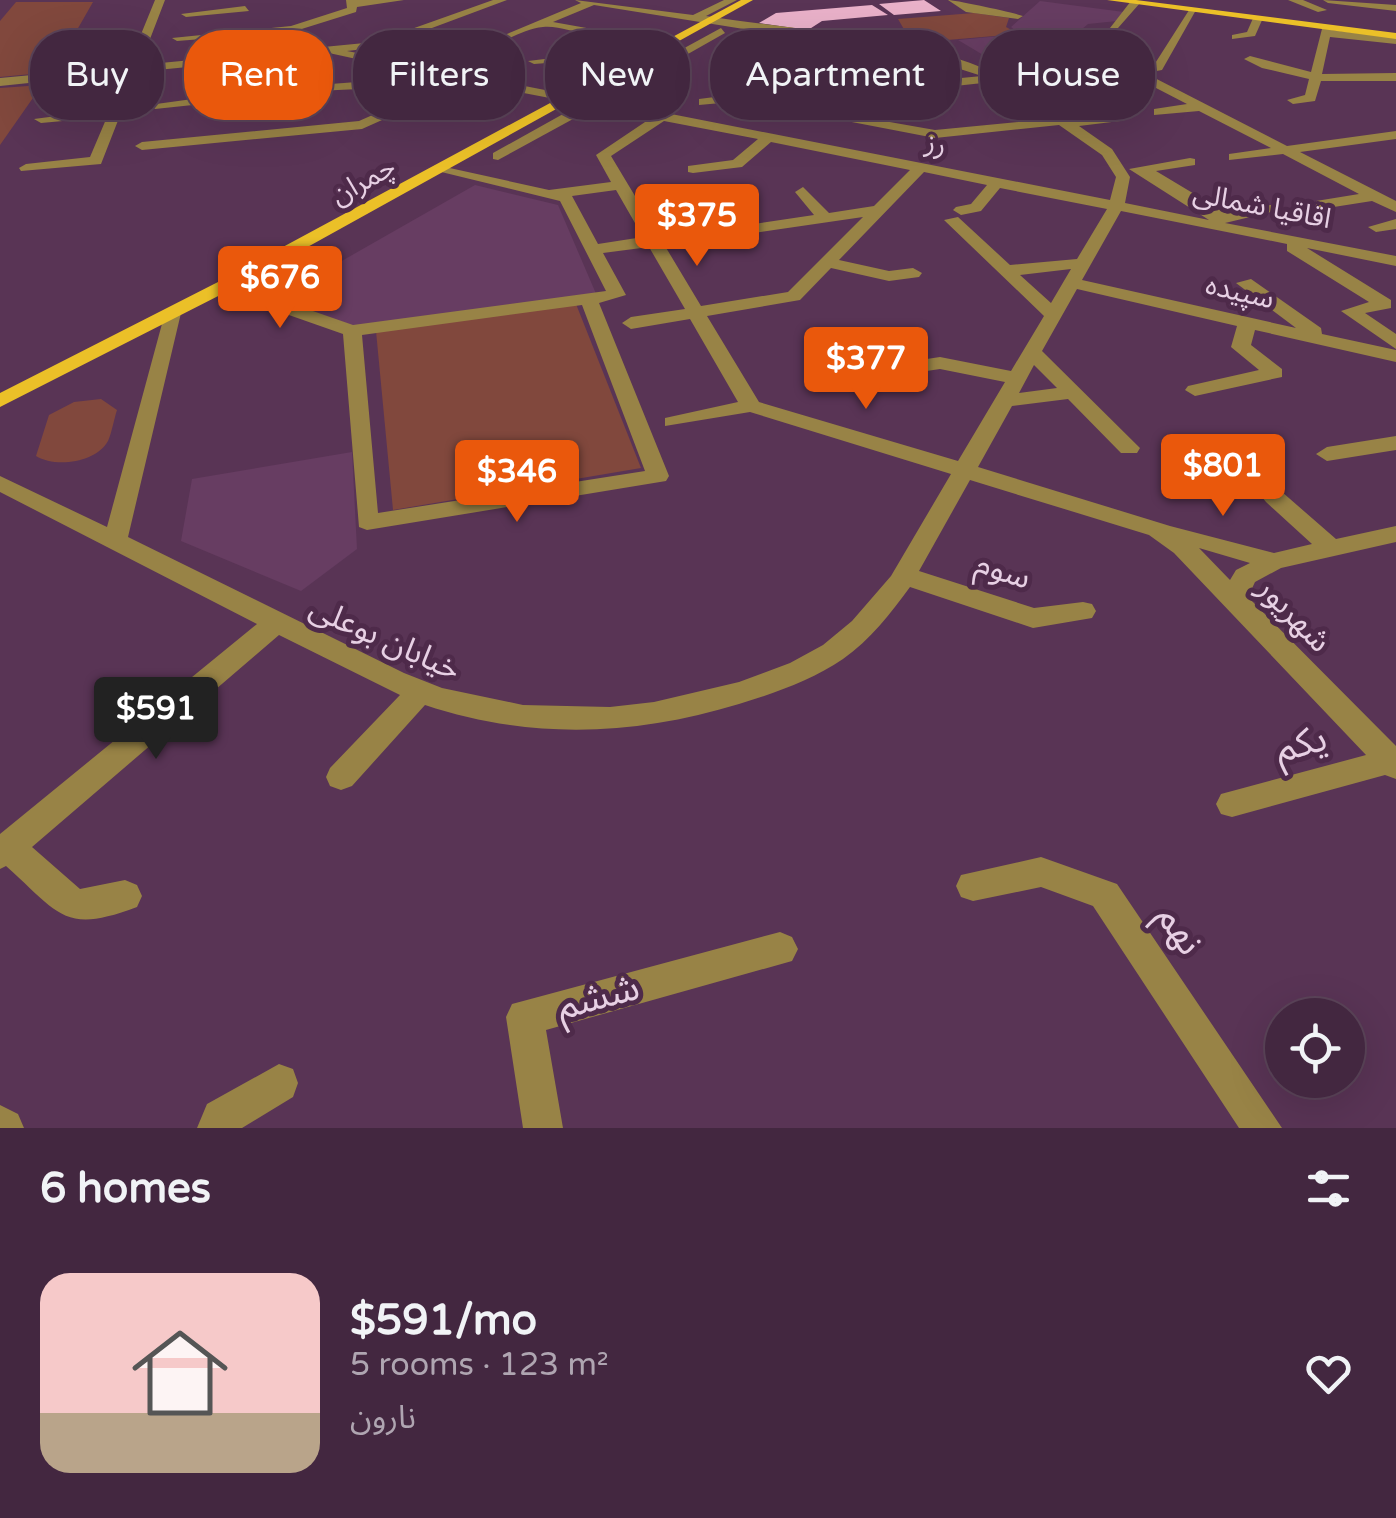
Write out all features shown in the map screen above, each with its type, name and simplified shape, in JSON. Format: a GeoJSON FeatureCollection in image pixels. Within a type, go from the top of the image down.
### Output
{"type":"FeatureCollection","features":[{"type":"Feature","properties":{"kind":"main road","name":"چمران"},"geometry":{"type":"LineString","coordinates":[[690,38],[717,26],[748,0]]}},
{"type":"Feature","properties":{"kind":"main road"},"geometry":{"type":"LineString","coordinates":[[1112,0],[1396,38]]}},
{"type":"Feature","properties":{"kind":"main road","name":"چمران"},"geometry":{"type":"LineString","coordinates":[[0,401],[224,286],[545,112]]}},
{"type":"Feature","properties":{"kind":"street"},"geometry":{"type":"LineString","coordinates":[[148,30],[160,0]]}},
{"type":"Feature","properties":{"kind":"street"},"geometry":{"type":"LineString","coordinates":[[332,2],[399,0]]}},
{"type":"Feature","properties":{"kind":"street"},"geometry":{"type":"LineString","coordinates":[[334,52],[378,45],[502,0]]}},
{"type":"Feature","properties":{"kind":"street"},"geometry":{"type":"LineString","coordinates":[[694,18],[732,0]]}},
{"type":"Feature","properties":{"kind":"street"},"geometry":{"type":"LineString","coordinates":[[953,0],[970,10],[1024,12],[1008,26],[1014,30]]}},
{"type":"Feature","properties":{"kind":"street"},"geometry":{"type":"LineString","coordinates":[[1293,0],[1396,8]]}},
{"type":"Feature","properties":{"kind":"street"},"geometry":{"type":"LineString","coordinates":[[523,30],[587,1],[752,30]]}},
{"type":"Feature","properties":{"kind":"street"},"geometry":{"type":"LineString","coordinates":[[261,30],[316,23],[352,10],[351,2]]}},
{"type":"Feature","properties":{"kind":"street"},"geometry":{"type":"LineString","coordinates":[[1114,26],[1134,3]]}},
{"type":"Feature","properties":{"kind":"street"},"geometry":{"type":"LineString","coordinates":[[1292,100],[1312,98],[1325,3]]}},
{"type":"Feature","properties":{"kind":"street"},"geometry":{"type":"LineString","coordinates":[[222,30],[226,5]]}},
{"type":"Feature","properties":{"kind":"street"},"geometry":{"type":"LineString","coordinates":[[186,14],[226,5],[245,9]]}},
{"type":"Feature","properties":{"kind":"street"},"geometry":{"type":"LineString","coordinates":[[1155,68],[1190,10]]}},
{"type":"Feature","properties":{"kind":"street"},"geometry":{"type":"LineString","coordinates":[[503,17],[510,30]]}},
{"type":"Feature","properties":{"kind":"street"},"geometry":{"type":"LineString","coordinates":[[1236,36],[1251,34],[1258,18]]}},
{"type":"Feature","properties":{"kind":"street"},"geometry":{"type":"LineString","coordinates":[[521,20],[582,30]]}},
{"type":"Feature","properties":{"kind":"street"},"geometry":{"type":"LineString","coordinates":[[1341,35],[1396,38],[1395,30],[1376,21]]}},
{"type":"Feature","properties":{"kind":"street"},"geometry":{"type":"LineString","coordinates":[[690,43],[717,26]]}},
{"type":"Feature","properties":{"kind":"street"},"geometry":{"type":"LineString","coordinates":[[1323,29],[1356,42]]}},
{"type":"Feature","properties":{"kind":"street"},"geometry":{"type":"LineString","coordinates":[[177,38],[184,38]]}},
{"type":"Feature","properties":{"kind":"street","name":"رز"},"geometry":{"type":"LineString","coordinates":[[334,52],[353,56]]}},
{"type":"Feature","properties":{"kind":"street"},"geometry":{"type":"LineString","coordinates":[[1250,58],[1314,89],[1396,78]]}},
{"type":"Feature","properties":{"kind":"street"},"geometry":{"type":"LineString","coordinates":[[534,61],[545,60]]}},
{"type":"Feature","properties":{"kind":"street"},"geometry":{"type":"LineString","coordinates":[[1266,66],[1367,81]]}},
{"type":"Feature","properties":{"kind":"street"},"geometry":{"type":"LineString","coordinates":[[0,82],[30,80]]}},
{"type":"Feature","properties":{"kind":"street"},"geometry":{"type":"LineString","coordinates":[[1155,83],[1396,207]]}},
{"type":"Feature","properties":{"kind":"street"},"geometry":{"type":"LineString","coordinates":[[703,102],[710,101]]}},
{"type":"Feature","properties":{"kind":"street"},"geometry":{"type":"LineString","coordinates":[[1160,112],[1230,104]]}},
{"type":"Feature","properties":{"kind":"street"},"geometry":{"type":"LineString","coordinates":[[26,168],[96,161],[112,120]]}},
{"type":"Feature","properties":{"kind":"street"},"geometry":{"type":"LineString","coordinates":[[142,146],[201,120],[362,125],[373,120]]}},
{"type":"Feature","properties":{"kind":"street"},"geometry":{"type":"LineString","coordinates":[[498,156],[562,120]]}},
{"type":"Feature","properties":{"kind":"street"},"geometry":{"type":"LineString","coordinates":[[657,120],[602,155],[751,406],[672,422]]}},
{"type":"Feature","properties":{"kind":"street","name":"رز"},"geometry":{"type":"LineString","coordinates":[[683,120],[1117,204]]}},
{"type":"Feature","properties":{"kind":"street"},"geometry":{"type":"LineString","coordinates":[[858,120],[935,134],[1090,120]]}},
{"type":"Feature","properties":{"kind":"street"},"geometry":{"type":"LineString","coordinates":[[1061,120],[1108,152],[1120,171],[1122,190],[1117,204]]}},
{"type":"Feature","properties":{"kind":"street"},"geometry":{"type":"LineString","coordinates":[[693,169],[737,164],[769,137]]}},
{"type":"Feature","properties":{"kind":"street"},"geometry":{"type":"LineString","coordinates":[[1234,157],[1392,138]]}},
{"type":"Feature","properties":{"kind":"street"},"geometry":{"type":"LineString","coordinates":[[1120,171],[1190,162]]}},
{"type":"Feature","properties":{"kind":"street"},"geometry":{"type":"LineString","coordinates":[[631,323],[794,296],[922,166]]}},
{"type":"Feature","properties":{"kind":"street"},"geometry":{"type":"LineString","coordinates":[[1141,168],[1224,218]]}},
{"type":"Feature","properties":{"kind":"street"},"geometry":{"type":"LineString","coordinates":[[224,286],[352,331],[617,295],[566,198],[436,169]]}},
{"type":"Feature","properties":{"kind":"street"},"geometry":{"type":"LineString","coordinates":[[998,181],[976,208],[957,215],[1006,271],[1053,315]]}},
{"type":"Feature","properties":{"kind":"street"},"geometry":{"type":"LineString","coordinates":[[548,194],[619,185]]}},
{"type":"Feature","properties":{"kind":"street"},"geometry":{"type":"LineString","coordinates":[[802,192],[834,255],[889,276],[913,273]]}},
{"type":"Feature","properties":{"kind":"street"},"geometry":{"type":"LineString","coordinates":[[1321,204],[1374,196]]}},
{"type":"Feature","properties":{"kind":"street","name":"اقاقیا شمالی"},"geometry":{"type":"LineString","coordinates":[[1117,204],[1396,261]]}},
{"type":"Feature","properties":{"kind":"street","name":"خیابان بوعلی"},"geometry":{"type":"LineString","coordinates":[[1,488],[418,692],[491,715],[558,722],[620,720],[698,706],[787,677],[833,652],[870,622],[903,576],[1117,204]]}},
{"type":"Feature","properties":{"kind":"street"},"geometry":{"type":"LineString","coordinates":[[1201,222],[1276,209]]}},
{"type":"Feature","properties":{"kind":"street"},"geometry":{"type":"LineString","coordinates":[[733,230],[878,210]]}},
{"type":"Feature","properties":{"kind":"street"},"geometry":{"type":"LineString","coordinates":[[1376,227],[1396,224]]}},
{"type":"Feature","properties":{"kind":"street"},"geometry":{"type":"LineString","coordinates":[[1276,237],[1384,304],[1350,311],[1396,343]]}},
{"type":"Feature","properties":{"kind":"street"},"geometry":{"type":"LineString","coordinates":[[596,249],[653,241]]}},
{"type":"Feature","properties":{"kind":"street"},"geometry":{"type":"LineString","coordinates":[[1006,271],[1078,273]]}},
{"type":"Feature","properties":{"kind":"street","name":"سپیده"},"geometry":{"type":"LineString","coordinates":[[1078,273],[1247,322],[1396,356]]}},
{"type":"Feature","properties":{"kind":"street"},"geometry":{"type":"LineString","coordinates":[[1244,282],[1326,340]]}},
{"type":"Feature","properties":{"kind":"street"},"geometry":{"type":"LineString","coordinates":[[352,331],[367,522],[658,476],[589,300]]}},
{"type":"Feature","properties":{"kind":"street"},"geometry":{"type":"LineString","coordinates":[[115,542],[172,313]]}},
{"type":"Feature","properties":{"kind":"street"},"geometry":{"type":"LineString","coordinates":[[1195,390],[1275,373],[1241,347],[1247,322]]}},
{"type":"Feature","properties":{"kind":"street"},"geometry":{"type":"LineString","coordinates":[[1032,352],[1129,448]]}},
{"type":"Feature","properties":{"kind":"street"},"geometry":{"type":"LineString","coordinates":[[854,376],[940,364],[1011,389],[1073,392]]}},
{"type":"Feature","properties":{"kind":"street","name":"شهریور"},"geometry":{"type":"LineString","coordinates":[[751,406],[1158,529],[1184,547],[1394,762]]}},
{"type":"Feature","properties":{"kind":"street"},"geometry":{"type":"LineString","coordinates":[[1327,454],[1396,444]]}},
{"type":"Feature","properties":{"kind":"street"},"geometry":{"type":"LineString","coordinates":[[1274,497],[1331,548]]}},
{"type":"Feature","properties":{"kind":"street"},"geometry":{"type":"LineString","coordinates":[[1158,529],[1274,562]]}},
{"type":"Feature","properties":{"kind":"street"},"geometry":{"type":"LineString","coordinates":[[1234,599],[1245,576],[1274,562],[1396,534]]}},
{"type":"Feature","properties":{"kind":"street","name":"سوم"},"geometry":{"type":"LineString","coordinates":[[903,576],[1033,618],[1083,610]]}},
{"type":"Feature","properties":{"kind":"street"},"geometry":{"type":"LineString","coordinates":[[125,896],[75,906],[4,850],[274,624]]}},
{"type":"Feature","properties":{"kind":"street"},"geometry":{"type":"LineString","coordinates":[[342,777],[418,692]]}},
{"type":"Feature","properties":{"kind":"street","name":"یکم"},"geometry":{"type":"LineString","coordinates":[[1232,804],[1394,762]]}},
{"type":"Feature","properties":{"kind":"street","name":"نهم"},"geometry":{"type":"LineString","coordinates":[[972,886],[1041,872],[1105,895],[1262,1128]]}},
{"type":"Feature","properties":{"kind":"street","name":"ششم"},"geometry":{"type":"LineString","coordinates":[[543,1128],[525,1017],[780,949]]}},
{"type":"Feature","properties":{"kind":"street"},"geometry":{"type":"LineString","coordinates":[[216,1128],[222,1118],[279,1083]]}},
{"type":"Feature","properties":{"kind":"shaded area"},"geometry":{"type":"Polygon","coordinates":[[[1040,1],[1124,12],[1117,21],[1088,24],[1084,30],[1011,27],[1040,1]]]}},
{"type":"Feature","properties":{"kind":"shaded area"},"geometry":{"type":"Polygon","coordinates":[[[16,2],[93,2],[77,30],[30,30],[30,74],[0,77],[0,21],[16,2]]]}},
{"type":"Feature","properties":{"kind":"shaded area"},"geometry":{"type":"Polygon","coordinates":[[[974,13],[1009,18],[1006,27],[1012,30],[980,30],[980,37],[960,39],[960,30],[904,30],[898,19],[974,13]]]}},
{"type":"Feature","properties":{"kind":"shaded area"},"geometry":{"type":"Polygon","coordinates":[[[980,38],[980,53],[960,41],[980,38]]]}},
{"type":"Feature","properties":{"kind":"shaded area"},"geometry":{"type":"Polygon","coordinates":[[[30,86],[30,102],[0,145],[0,88],[30,86]]]}},
{"type":"Feature","properties":{"kind":"shaded area"},"geometry":{"type":"Polygon","coordinates":[[[475,185],[558,205],[597,296],[355,327],[275,299],[475,185]]]}},
{"type":"Feature","properties":{"kind":"shaded area"},"geometry":{"type":"Polygon","coordinates":[[[576,304],[641,468],[393,510],[376,331],[576,304]]]}},
{"type":"Feature","properties":{"kind":"shaded area"},"geometry":{"type":"Polygon","coordinates":[[[101,399],[117,410],[108,441],[102,448],[75,461],[54,462],[36,456],[49,415],[74,402],[101,399]]]}},
{"type":"Feature","properties":{"kind":"shaded area"},"geometry":{"type":"Polygon","coordinates":[[[352,452],[357,549],[301,591],[181,541],[192,479],[352,452]]]}},
{"type":"Feature","properties":{"kind":"building"},"geometry":{"type":"Polygon","coordinates":[[[924,0],[941,11],[894,15],[879,4],[924,0]]]}},
{"type":"Feature","properties":{"kind":"building"},"geometry":{"type":"Polygon","coordinates":[[[872,5],[888,15],[822,21],[808,30],[759,23],[776,13],[872,5]]]}}]}
